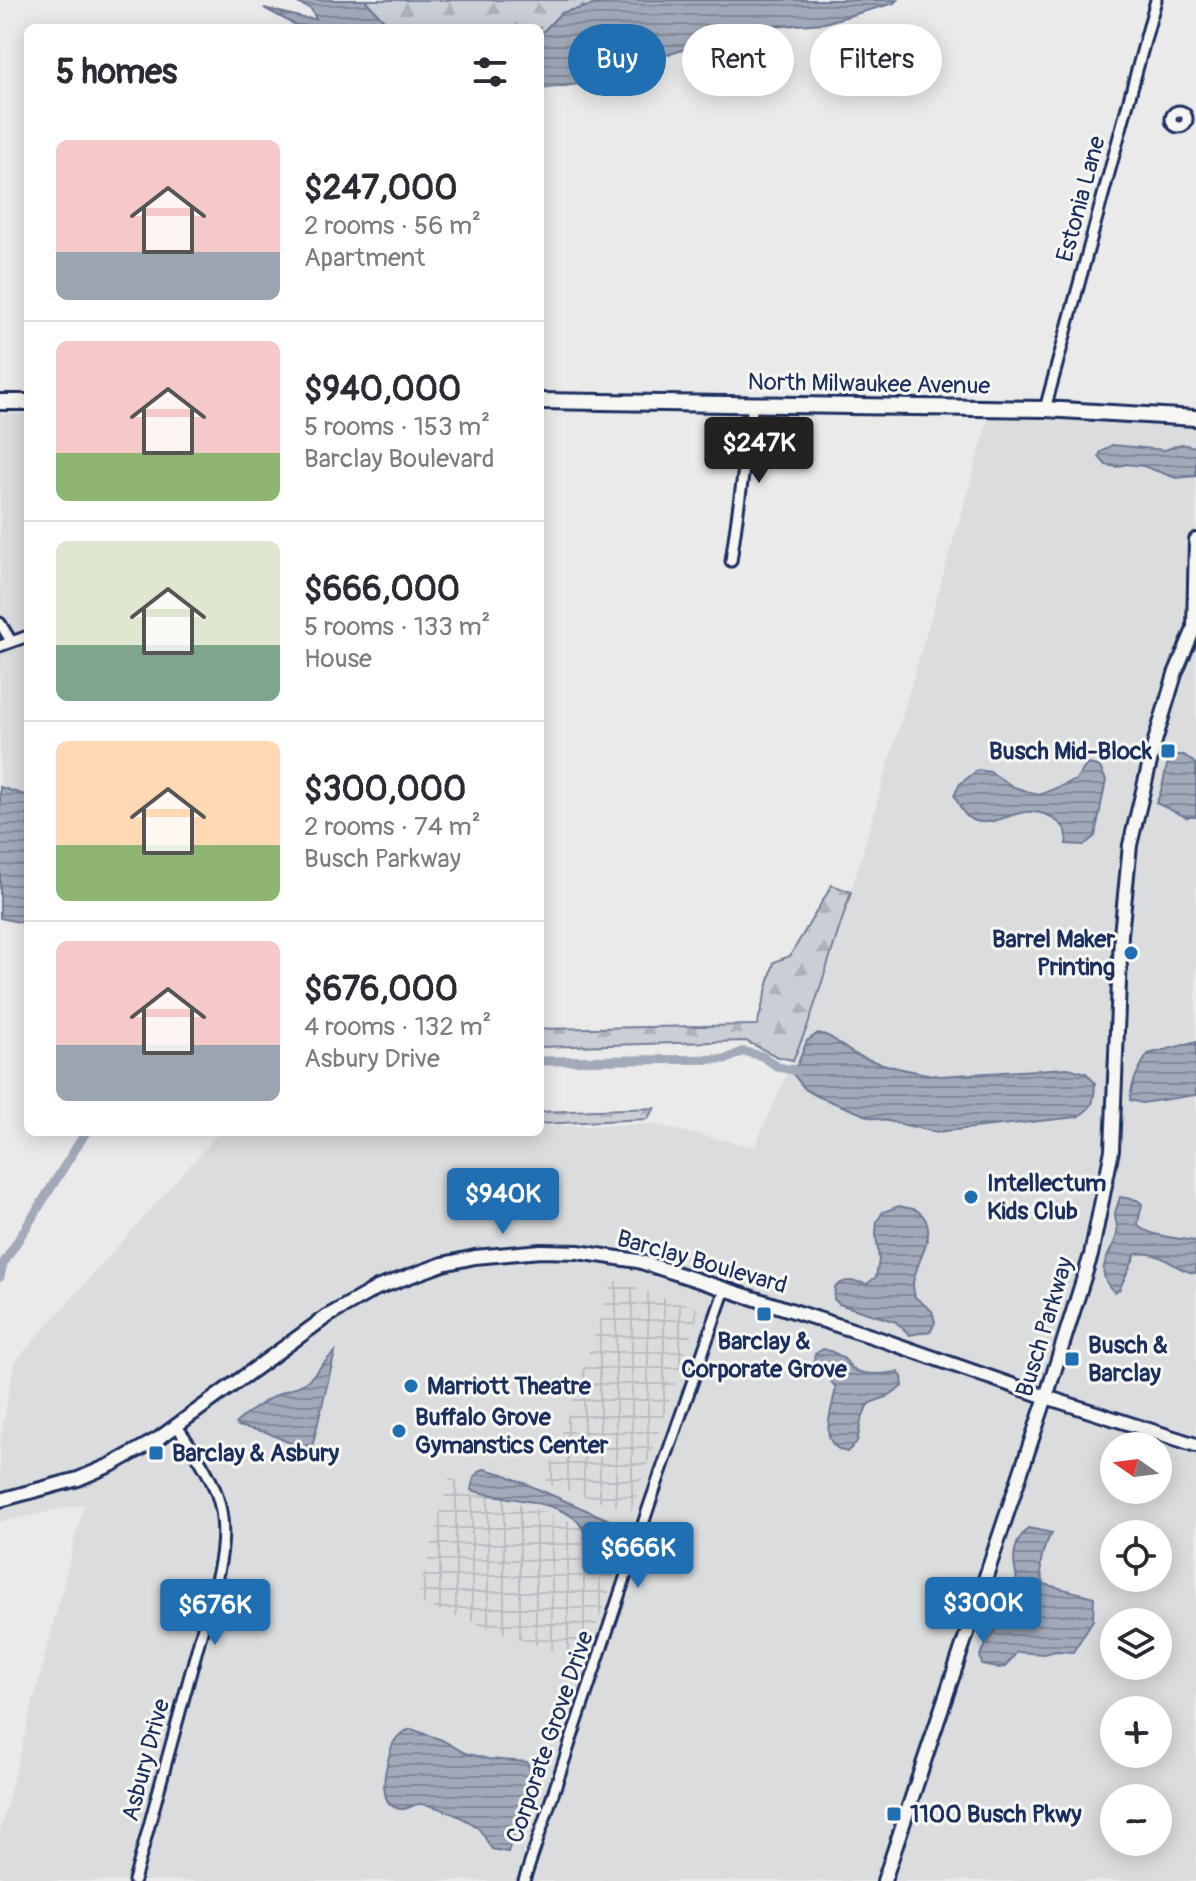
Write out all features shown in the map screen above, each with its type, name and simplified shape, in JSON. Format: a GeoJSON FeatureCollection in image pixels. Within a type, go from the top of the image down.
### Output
{"type":"FeatureCollection","features":[{"type":"Feature","properties":{"kind":"main road","name":"North Milwaukee Avenue"},"geometry":{"type":"LineString","coordinates":[[544,401],[1045,409],[1196,418]]}},
{"type":"Feature","properties":{"kind":"main road"},"geometry":{"type":"LineString","coordinates":[[0,402],[24,402]]}},
{"type":"Feature","properties":{"kind":"street","name":"Estonia Lane"},"geometry":{"type":"LineString","coordinates":[[1045,409],[1156,0]]}},
{"type":"Feature","properties":{"kind":"street"},"geometry":{"type":"LineString","coordinates":[[731,561],[753,404]]}},
{"type":"Feature","properties":{"kind":"street","name":"Busch Parkway"},"geometry":{"type":"LineString","coordinates":[[884,1881],[1091,1255],[1112,1150],[1121,935],[1130,845],[1155,741],[1175,674],[1195,626],[1196,540]]}},
{"type":"Feature","properties":{"kind":"street"},"geometry":{"type":"LineString","coordinates":[[0,623],[11,641]]}},
{"type":"Feature","properties":{"kind":"street"},"geometry":{"type":"LineString","coordinates":[[0,645],[24,637]]}},
{"type":"Feature","properties":{"kind":"street","name":"Barclay Boulevard"},"geometry":{"type":"LineString","coordinates":[[0,1500],[78,1479],[158,1439],[292,1340],[351,1301],[377,1288],[443,1264],[475,1257],[541,1251],[578,1252],[638,1261],[1196,1445]]}},
{"type":"Feature","properties":{"kind":"street","name":"Corporate Grove Drive"},"geometry":{"type":"LineString","coordinates":[[524,1881],[725,1289]]}},
{"type":"Feature","properties":{"kind":"street","name":"Asbury Drive"},"geometry":{"type":"LineString","coordinates":[[134,1881],[218,1572],[224,1533],[212,1479],[176,1425]]}},
{"type":"Feature","properties":{"kind":"shaded area"},"geometry":{"type":"Polygon","coordinates":[[[0,414],[24,414],[24,923],[0,918],[0,414]]]}},
{"type":"Feature","properties":{"kind":"shaded area"},"geometry":{"type":"Polygon","coordinates":[[[989,418],[1196,425],[1196,1881],[7,1881],[0,1875],[0,1831],[84,1504],[0,1522],[0,1443],[14,1363],[216,1136],[544,1136],[544,1127],[650,1124],[755,1147],[808,1025],[851,892],[989,418]]]}},
{"type":"Feature","properties":{"kind":"shaded area"},"geometry":{"type":"Polygon","coordinates":[[[613,1280],[700,1309],[631,1512],[545,1483],[613,1280]]]}},
{"type":"Feature","properties":{"kind":"shaded area"},"geometry":{"type":"Polygon","coordinates":[[[449,1478],[627,1542],[583,1662],[417,1602],[449,1478]]]}},
{"type":"Feature","properties":{"kind":"green space"},"geometry":{"type":"Polygon","coordinates":[[[365,0],[615,0],[561,13],[544,31],[544,24],[387,24],[365,0]]]}},
{"type":"Feature","properties":{"kind":"green space"},"geometry":{"type":"Polygon","coordinates":[[[832,885],[851,892],[808,1025],[793,1060],[778,1057],[746,1041],[544,1047],[544,1029],[757,1025],[774,962],[790,956],[832,885]]]}},
{"type":"Feature","properties":{"kind":"green space"},"geometry":{"type":"Polygon","coordinates":[[[655,1108],[647,1119],[544,1124],[544,1112],[655,1108]]]}},
{"type":"Feature","properties":{"kind":"water"},"geometry":{"type":"Polygon","coordinates":[[[291,0],[365,0],[387,24],[294,24],[264,8],[316,19],[311,9],[291,0]]]}},
{"type":"Feature","properties":{"kind":"water"},"geometry":{"type":"Polygon","coordinates":[[[615,0],[897,0],[824,23],[682,24],[682,50],[666,55],[666,24],[568,24],[568,85],[544,88],[544,31],[561,13],[615,0]]]}},
{"type":"Feature","properties":{"kind":"water"},"geometry":{"type":"Polygon","coordinates":[[[1181,444],[1196,447],[1196,476],[1176,478],[1143,466],[1106,465],[1099,457],[1112,445],[1165,450],[1181,444]]]}},
{"type":"Feature","properties":{"kind":"water"},"geometry":{"type":"Polygon","coordinates":[[[1171,755],[1184,755],[1196,764],[1196,817],[1186,817],[1156,803],[1171,755]]]}},
{"type":"Feature","properties":{"kind":"water"},"geometry":{"type":"Polygon","coordinates":[[[1087,764],[1099,766],[1106,780],[1095,836],[1084,845],[1066,844],[1066,832],[1061,825],[1046,815],[1034,812],[992,821],[973,820],[964,813],[954,795],[960,784],[978,770],[990,772],[1014,787],[1039,795],[1076,780],[1087,764]]]}},
{"type":"Feature","properties":{"kind":"water"},"geometry":{"type":"Polygon","coordinates":[[[0,787],[24,795],[24,923],[0,918],[0,787]]]}},
{"type":"Feature","properties":{"kind":"water"},"geometry":{"type":"Polygon","coordinates":[[[818,1033],[829,1036],[867,1059],[940,1076],[1068,1068],[1086,1073],[1095,1083],[1093,1100],[1090,1107],[1077,1117],[936,1132],[870,1117],[805,1089],[788,1068],[797,1066],[807,1041],[818,1033]]]}},
{"type":"Feature","properties":{"kind":"water"},"geometry":{"type":"Polygon","coordinates":[[[1196,1042],[1196,1095],[1142,1103],[1130,1100],[1136,1076],[1148,1054],[1196,1042]]]}},
{"type":"Feature","properties":{"kind":"water"},"geometry":{"type":"Polygon","coordinates":[[[1120,1197],[1142,1204],[1139,1227],[1159,1235],[1196,1241],[1196,1273],[1154,1255],[1136,1254],[1119,1290],[1114,1292],[1107,1284],[1104,1269],[1117,1234],[1115,1215],[1120,1197]]]}},
{"type":"Feature","properties":{"kind":"water"},"geometry":{"type":"Polygon","coordinates":[[[899,1206],[918,1211],[928,1227],[913,1288],[915,1297],[932,1311],[935,1322],[931,1331],[910,1335],[896,1322],[839,1304],[834,1299],[835,1287],[839,1284],[850,1281],[867,1284],[876,1277],[879,1260],[877,1221],[883,1212],[899,1206]]]}},
{"type":"Feature","properties":{"kind":"water"},"geometry":{"type":"Polygon","coordinates":[[[823,1349],[839,1355],[857,1371],[872,1374],[898,1372],[902,1377],[903,1386],[867,1406],[857,1442],[847,1452],[837,1448],[829,1435],[836,1388],[814,1363],[815,1354],[823,1349]]]}},
{"type":"Feature","properties":{"kind":"water"},"geometry":{"type":"Polygon","coordinates":[[[335,1352],[312,1447],[301,1448],[266,1432],[237,1426],[236,1423],[262,1403],[307,1381],[335,1352]]]}},
{"type":"Feature","properties":{"kind":"water"},"geometry":{"type":"Polygon","coordinates":[[[484,1469],[503,1474],[616,1523],[606,1558],[598,1567],[593,1563],[583,1528],[570,1515],[529,1501],[471,1490],[476,1475],[484,1469]]]}},
{"type":"Feature","properties":{"kind":"water"},"geometry":{"type":"Polygon","coordinates":[[[1028,1528],[1052,1533],[1042,1557],[1044,1584],[1094,1597],[1093,1620],[1073,1652],[1017,1652],[1005,1667],[982,1665],[980,1655],[1013,1596],[1017,1580],[1015,1552],[1028,1528]]]}},
{"type":"Feature","properties":{"kind":"water"},"geometry":{"type":"Polygon","coordinates":[[[411,1729],[442,1740],[465,1753],[488,1759],[527,1762],[531,1773],[508,1852],[492,1849],[478,1828],[467,1820],[433,1806],[420,1804],[402,1809],[388,1802],[384,1779],[390,1751],[398,1736],[411,1729]]]}},
{"type":"Feature","properties":{"kind":"waterway"},"geometry":{"type":"LineString","coordinates":[[544,1061],[727,1059],[746,1052],[762,1056],[778,1067],[798,1071]]}},
{"type":"Feature","properties":{"kind":"waterway"},"geometry":{"type":"LineString","coordinates":[[0,1277],[3,1264],[83,1136]]}},
{"type":"Feature","properties":{"kind":"place","name":"Busch Mid-Block"},"geometry":{"type":"Point","coordinates":[1168,751]}},
{"type":"Feature","properties":{"kind":"place","name":"Barrel Maker Printing"},"geometry":{"type":"Point","coordinates":[1131,953]}},
{"type":"Feature","properties":{"kind":"place","name":"Intellectum Kids Club"},"geometry":{"type":"Point","coordinates":[971,1197]}},
{"type":"Feature","properties":{"kind":"place","name":"Barclay & Corporate Grove"},"geometry":{"type":"Point","coordinates":[764,1314]}},
{"type":"Feature","properties":{"kind":"place","name":"Busch & Barclay"},"geometry":{"type":"Point","coordinates":[1072,1359]}},
{"type":"Feature","properties":{"kind":"place","name":"Marriott Theatre"},"geometry":{"type":"Point","coordinates":[411,1386]}},
{"type":"Feature","properties":{"kind":"place","name":"Buffalo Grove Gymanstics Center"},"geometry":{"type":"Point","coordinates":[399,1431]}},
{"type":"Feature","properties":{"kind":"place","name":"Barclay & Asbury"},"geometry":{"type":"Point","coordinates":[156,1453]}},
{"type":"Feature","properties":{"kind":"place","name":"1100 Busch Pkwy"},"geometry":{"type":"Point","coordinates":[894,1814]}}]}
